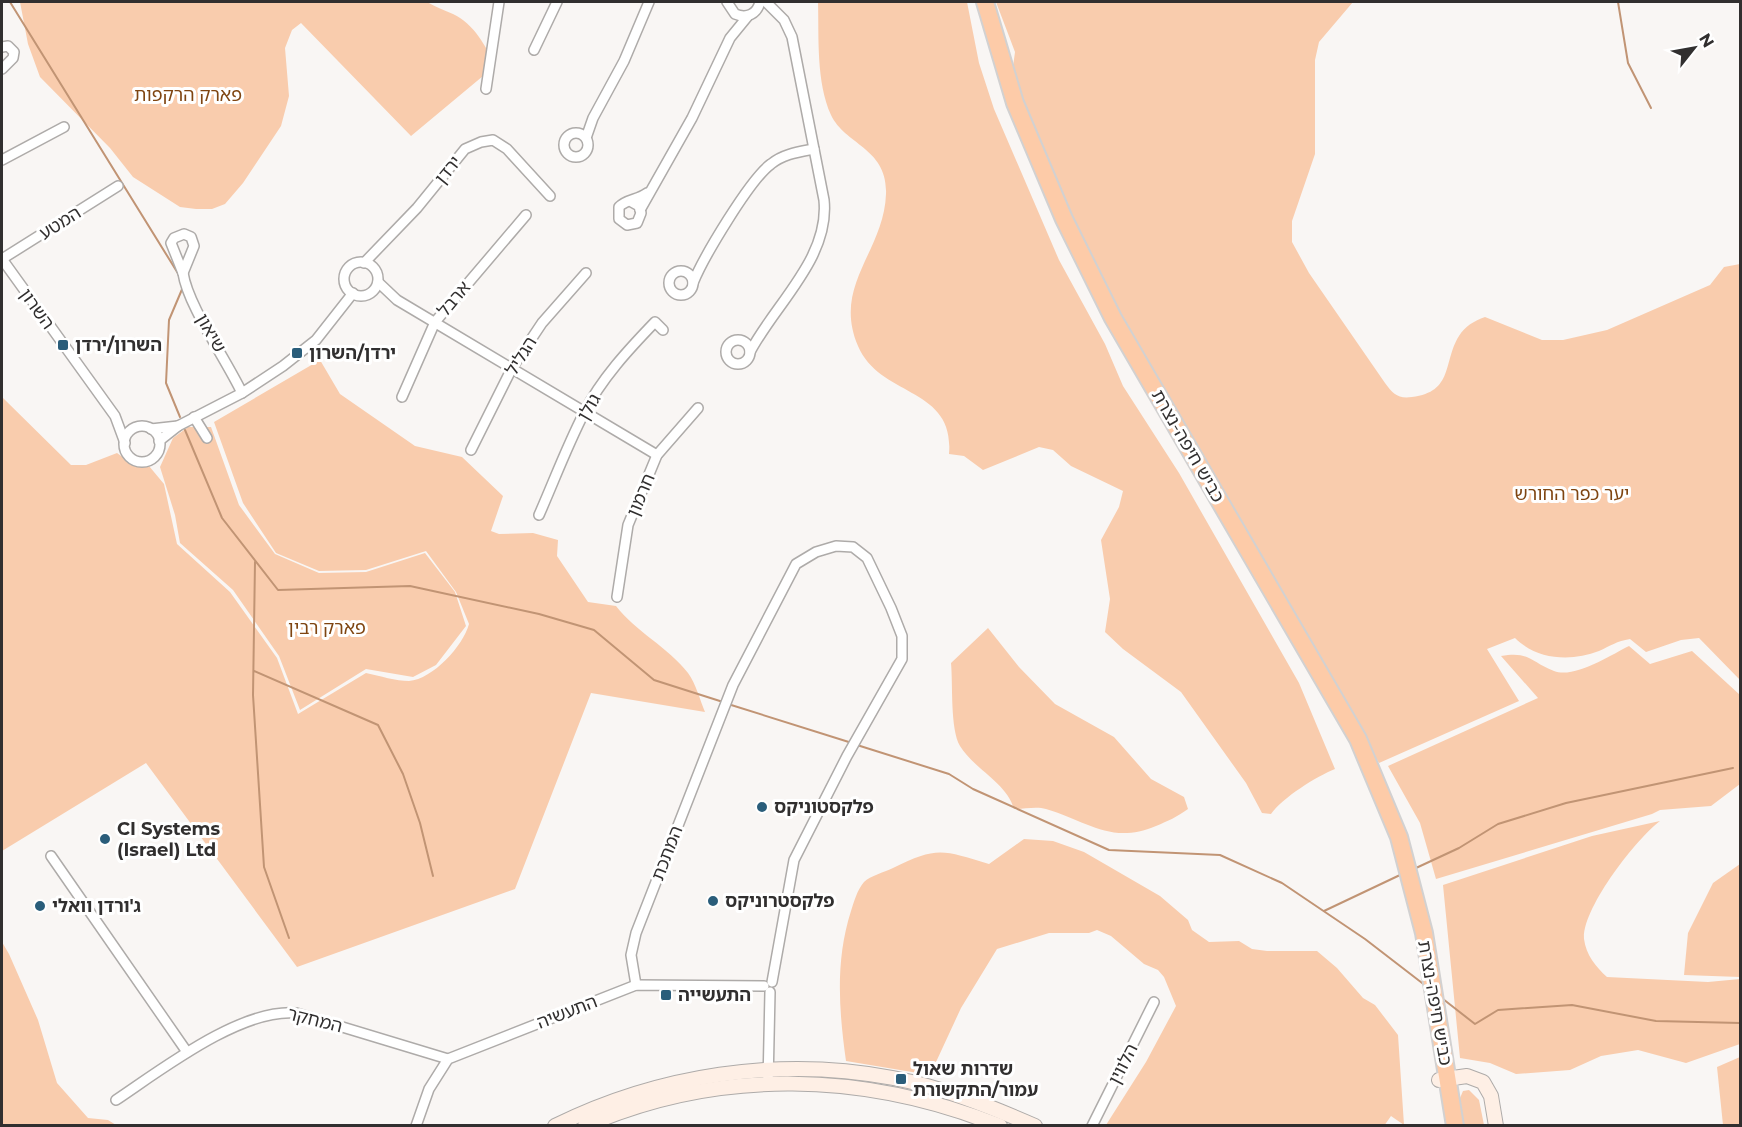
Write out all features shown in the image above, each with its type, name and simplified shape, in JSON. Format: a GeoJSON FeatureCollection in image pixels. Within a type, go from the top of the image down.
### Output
{"type":"FeatureCollection","features":[{"type":"Feature","properties":{"kind":"highway","name":"כביש חיפה-נצרת"},"geometry":{"type":"LineString","coordinates":[[985,2],[1015,103],[1064,219],[1113,318],[1358,739],[1399,837],[1424,933],[1443,1078],[1446,1125]]}},
{"type":"Feature","properties":{"kind":"highway","name":"כביש חיפה-נצרת"},"geometry":{"type":"LineString","coordinates":[[1443,1078],[1455,1125]]}},
{"type":"Feature","properties":{"kind":"street"},"geometry":{"type":"LineString","coordinates":[[486,89],[499,2]]}},
{"type":"Feature","properties":{"kind":"street"},"geometry":{"type":"LineString","coordinates":[[534,50],[557,2]]}},
{"type":"Feature","properties":{"kind":"street"},"geometry":{"type":"LineString","coordinates":[[593,118],[565,142],[565,148],[571,156],[581,156],[586,152],[586,138],[593,118],[624,61],[650,2]]}},
{"type":"Feature","properties":{"kind":"street"},"geometry":{"type":"LineString","coordinates":[[648,192],[619,207],[618,216],[621,222],[634,224],[640,217],[640,210],[648,192],[688,125],[729,40],[760,2]]}},
{"type":"Feature","properties":{"kind":"street"},"geometry":{"type":"LineString","coordinates":[[762,329],[742,340],[730,343],[726,348],[728,358],[735,363],[742,363],[762,329],[810,261],[821,237],[825,210],[792,37],[786,24],[766,2]]}},
{"type":"Feature","properties":{"kind":"street"},"geometry":{"type":"LineString","coordinates":[[727,4],[740,16],[767,12],[779,17],[786,24]]}},
{"type":"Feature","properties":{"kind":"street"},"geometry":{"type":"LineString","coordinates":[[727,4],[729,40]]}},
{"type":"Feature","properties":{"kind":"street"},"geometry":{"type":"LineString","coordinates":[[2,47],[8,46],[14,52],[14,58],[2,69]]}},
{"type":"Feature","properties":{"kind":"street"},"geometry":{"type":"LineString","coordinates":[[2,160],[64,127]]}},
{"type":"Feature","properties":{"kind":"street"},"geometry":{"type":"LineString","coordinates":[[574,134],[586,138]]}},
{"type":"Feature","properties":{"kind":"street","name":"ירדן"},"geometry":{"type":"LineString","coordinates":[[364,263],[382,246],[465,149],[480,142],[493,140],[507,149],[550,196]]}},
{"type":"Feature","properties":{"kind":"street"},"geometry":{"type":"LineString","coordinates":[[702,262],[670,277],[672,292],[685,294],[693,283],[702,262],[763,171],[783,156],[814,149]]}},
{"type":"Feature","properties":{"kind":"street","name":"המטע"},"geometry":{"type":"LineString","coordinates":[[2,259],[118,186]]}},
{"type":"Feature","properties":{"kind":"street"},"geometry":{"type":"LineString","coordinates":[[630,201],[640,210]]}},
{"type":"Feature","properties":{"kind":"street","name":"ארבל"},"geometry":{"type":"LineString","coordinates":[[402,397],[435,322],[526,215]]}},
{"type":"Feature","properties":{"kind":"street"},"geometry":{"type":"LineString","coordinates":[[368,295],[374,290],[382,246]]}},
{"type":"Feature","properties":{"kind":"street","name":"השרון"},"geometry":{"type":"LineString","coordinates":[[2,259],[115,416],[124,443]]}},
{"type":"Feature","properties":{"kind":"street"},"geometry":{"type":"LineString","coordinates":[[397,300],[353,294],[346,285],[346,271],[356,263],[371,265],[377,278],[397,300],[657,455]]}},
{"type":"Feature","properties":{"kind":"street"},"geometry":{"type":"LineString","coordinates":[[684,272],[691,277],[693,283]]}},
{"type":"Feature","properties":{"kind":"street","name":"שיאון"},"geometry":{"type":"LineString","coordinates":[[183,273],[195,306],[242,393]]}},
{"type":"Feature","properties":{"kind":"street","name":"הגליל"},"geometry":{"type":"LineString","coordinates":[[471,450],[512,368],[542,323],[586,273]]}},
{"type":"Feature","properties":{"kind":"street"},"geometry":{"type":"LineString","coordinates":[[159,441],[178,426],[242,393],[283,366],[316,340],[353,294]]}},
{"type":"Feature","properties":{"kind":"street","name":"גולן"},"geometry":{"type":"LineString","coordinates":[[539,515],[584,411],[622,357],[655,322],[663,330]]}},
{"type":"Feature","properties":{"kind":"street"},"geometry":{"type":"LineString","coordinates":[[742,340],[750,352]]}},
{"type":"Feature","properties":{"kind":"street","name":"חרמון"},"geometry":{"type":"LineString","coordinates":[[617,597],[628,525],[657,455],[698,408]]}},
{"type":"Feature","properties":{"kind":"street","name":"השרון"},"geometry":{"type":"LineString","coordinates":[[115,416],[137,427]]}},
{"type":"Feature","properties":{"kind":"street"},"geometry":{"type":"LineString","coordinates":[[194,417],[207,438]]}},
{"type":"Feature","properties":{"kind":"street"},"geometry":{"type":"LineString","coordinates":[[152,429],[159,441],[157,454],[142,462],[128,454],[124,443],[129,433],[137,427],[152,429],[178,426]]}},
{"type":"Feature","properties":{"kind":"street","name":"המתכת"},"geometry":{"type":"LineString","coordinates":[[636,985],[631,955],[636,933],[733,685],[796,564],[816,552],[836,546],[853,547],[867,558],[891,608],[902,636],[902,659],[847,756],[794,860],[768,986],[768,1077]]}},
{"type":"Feature","properties":{"kind":"street"},"geometry":{"type":"LineString","coordinates":[[51,856],[187,1052]]}},
{"type":"Feature","properties":{"kind":"street","name":"התעשיה"},"geometry":{"type":"LineString","coordinates":[[447,1059],[636,985],[768,986]]}},
{"type":"Feature","properties":{"kind":"street","name":"הלווין"},"geometry":{"type":"LineString","coordinates":[[1092,1125],[1154,1002]]}},
{"type":"Feature","properties":{"kind":"street","name":"המחקר"},"geometry":{"type":"LineString","coordinates":[[116,1100],[187,1052],[246,1022],[281,1011],[296,1012],[447,1059]]}},
{"type":"Feature","properties":{"kind":"street"},"geometry":{"type":"LineString","coordinates":[[416,1125],[429,1089],[447,1059]]}},
{"type":"Feature","properties":{"kind":"street"},"geometry":{"type":"LineString","coordinates":[[585,1125],[679,1096],[768,1077],[818,1070],[893,1078],[967,1098],[1035,1125]]}},
{"type":"Feature","properties":{"kind":"street"},"geometry":{"type":"LineString","coordinates":[[1443,1078],[1467,1076],[1483,1082],[1491,1096],[1496,1125]]}},
{"type":"Feature","properties":{"kind":"street"},"geometry":{"type":"LineString","coordinates":[[555,1125],[582,1112],[640,1092],[706,1077],[768,1077],[890,1091],[963,1110],[1000,1125]]}},
{"type":"Feature","properties":{"kind":"green space","name":"פארק הרקפות"},"geometry":{"type":"Polygon","coordinates":[[[20,2],[427,2],[453,14],[467,24],[483,43],[495,66],[411,136],[301,23],[292,30],[285,48],[289,96],[281,126],[243,183],[225,204],[212,209],[180,207],[133,177],[110,148],[40,77],[28,44],[20,2]]]}},
{"type":"Feature","properties":{"kind":"green space"},"geometry":{"type":"Polygon","coordinates":[[[818,2],[967,2],[979,63],[994,109],[1059,260],[1105,344],[1123,386],[1179,473],[1299,683],[1335,769],[1300,788],[1271,814],[1262,813],[1246,783],[1181,692],[1123,649],[1105,632],[1110,599],[1101,540],[1119,507],[1123,491],[1071,466],[1053,450],[1039,447],[983,470],[964,456],[949,454],[948,432],[940,416],[929,404],[882,375],[868,363],[858,346],[852,324],[851,305],[855,286],[883,215],[886,194],[885,179],[880,166],[873,157],[837,125],[826,102],[821,74],[818,2]]]}},
{"type":"Feature","properties":{"kind":"green space","name":"יער כפר החורש"},"geometry":{"type":"Polygon","coordinates":[[[996,2],[1353,2],[1319,42],[1315,60],[1315,154],[1292,221],[1292,242],[1309,273],[1385,383],[1393,393],[1399,396],[1412,397],[1435,389],[1445,374],[1461,332],[1485,317],[1542,340],[1563,340],[1607,330],[1710,285],[1724,267],[1740,264],[1740,680],[1699,638],[1681,640],[1646,652],[1630,639],[1617,642],[1588,655],[1566,658],[1533,651],[1515,638],[1487,649],[1519,701],[1379,763],[1094,266],[1063,205],[1012,74],[1015,52],[996,2]]]}},
{"type":"Feature","properties":{"kind":"green space"},"geometry":{"type":"Polygon","coordinates":[[[320,360],[340,394],[415,446],[462,457],[503,496],[491,531],[499,534],[533,533],[558,540],[557,556],[588,602],[616,606],[633,624],[671,655],[691,677],[705,712],[591,693],[515,889],[297,967],[146,763],[2,851],[2,397],[71,465],[86,465],[117,453],[135,466],[149,466],[164,484],[177,544],[230,592],[277,658],[298,714],[366,673],[409,681],[428,674],[454,651],[469,624],[456,592],[426,551],[366,570],[319,571],[276,553],[243,503],[214,422],[320,360]]]}},
{"type":"Feature","properties":{"kind":"green space","name":"פארק רבין"},"geometry":{"type":"Polygon","coordinates":[[[188,427],[211,427],[239,505],[275,554],[319,573],[366,572],[425,553],[455,592],[466,626],[436,665],[413,677],[366,669],[300,710],[279,656],[233,590],[180,543],[175,515],[160,467],[173,438],[188,427]]]}},
{"type":"Feature","properties":{"kind":"green space"},"geometry":{"type":"Polygon","coordinates":[[[988,628],[1019,667],[1055,704],[1114,737],[1151,779],[1184,797],[1188,809],[1156,826],[1126,833],[1099,829],[1042,808],[1014,809],[1005,791],[973,762],[960,746],[955,729],[951,663],[988,628]]]}},
{"type":"Feature","properties":{"kind":"green space"},"geometry":{"type":"Polygon","coordinates":[[[1629,646],[1650,664],[1692,651],[1740,695],[1740,784],[1711,806],[1660,810],[1436,879],[1420,823],[1388,766],[1538,698],[1501,656],[1524,656],[1546,668],[1562,673],[1592,665],[1629,646]]]}},
{"type":"Feature","properties":{"kind":"green space"},"geometry":{"type":"Polygon","coordinates":[[[1660,821],[1638,842],[1601,893],[1586,926],[1584,939],[1587,950],[1595,965],[1607,977],[1708,982],[1740,979],[1740,1044],[1686,1063],[1638,1050],[1601,1056],[1570,1070],[1516,1074],[1490,1063],[1460,1058],[1443,885],[1592,836],[1660,821]]]}},
{"type":"Feature","properties":{"kind":"green space"},"geometry":{"type":"Polygon","coordinates":[[[1024,839],[1053,841],[1084,852],[1160,896],[1188,920],[1192,930],[1209,942],[1239,941],[1252,949],[1267,951],[1317,951],[1337,968],[1363,998],[1375,1005],[1398,1035],[1404,1125],[1391,1116],[1384,1126],[1106,1125],[1146,1062],[1176,1006],[1164,977],[1158,970],[1144,964],[1111,936],[1097,930],[1089,933],[1049,933],[997,949],[961,1008],[930,1075],[846,1061],[840,1005],[842,948],[851,911],[864,882],[931,853],[950,853],[989,864],[1024,839]]]}},
{"type":"Feature","properties":{"kind":"green space"},"geometry":{"type":"Polygon","coordinates":[[[1740,864],[1740,977],[1684,975],[1688,933],[1713,883],[1740,864]]]}},
{"type":"Feature","properties":{"kind":"green space"},"geometry":{"type":"Polygon","coordinates":[[[2,942],[38,1020],[57,1083],[88,1118],[108,1120],[116,1125],[2,1125],[2,942]]]}},
{"type":"Feature","properties":{"kind":"green space"},"geometry":{"type":"Polygon","coordinates":[[[1740,1057],[1740,1125],[1723,1125],[1717,1067],[1740,1057]]]}},
{"type":"Feature","properties":{"kind":"green space"},"geometry":{"type":"Polygon","coordinates":[[[1469,1090],[1479,1100],[1484,1125],[1464,1125],[1460,1098],[1463,1091],[1469,1090]]]}},
{"type":"Feature","properties":{"kind":"waterway"},"geometry":{"type":"LineString","coordinates":[[10,2],[179,275]]}},
{"type":"Feature","properties":{"kind":"waterway"},"geometry":{"type":"LineString","coordinates":[[1618,2],[1628,63],[1651,108]]}},
{"type":"Feature","properties":{"kind":"waterway"},"geometry":{"type":"LineString","coordinates":[[180,417],[166,383],[169,320],[183,287]]}},
{"type":"Feature","properties":{"kind":"waterway"},"geometry":{"type":"LineString","coordinates":[[185,430],[222,518],[278,590],[410,586],[539,614],[594,630],[654,680],[723,702]]}},
{"type":"Feature","properties":{"kind":"waterway"},"geometry":{"type":"LineString","coordinates":[[255,562],[253,695],[264,867],[289,938]]}},
{"type":"Feature","properties":{"kind":"waterway"},"geometry":{"type":"LineString","coordinates":[[254,671],[378,725],[403,774],[420,823],[433,876]]}},
{"type":"Feature","properties":{"kind":"waterway"},"geometry":{"type":"LineString","coordinates":[[728,704],[852,743]]}},
{"type":"Feature","properties":{"kind":"waterway"},"geometry":{"type":"LineString","coordinates":[[857,745],[949,774],[973,789],[1109,850],[1220,855],[1282,883],[1365,939],[1426,986]]}},
{"type":"Feature","properties":{"kind":"waterway"},"geometry":{"type":"LineString","coordinates":[[1416,868],[1459,848],[1498,824],[1566,803],[1733,768]]}},
{"type":"Feature","properties":{"kind":"waterway"},"geometry":{"type":"LineString","coordinates":[[1324,911],[1400,875]]}},
{"type":"Feature","properties":{"kind":"waterway"},"geometry":{"type":"LineString","coordinates":[[1443,999],[1475,1024],[1498,1010],[1572,1005],[1656,1021],[1740,1023]]}},
{"type":"Feature","properties":{"kind":"place","name":"השרון/ירדן"},"geometry":{"type":"Point","coordinates":[63,345]}},
{"type":"Feature","properties":{"kind":"place","name":"ירדן/השרון"},"geometry":{"type":"Point","coordinates":[297,353]}},
{"type":"Feature","properties":{"kind":"place","name":"פלקסטוניקס"},"geometry":{"type":"Point","coordinates":[762,807]}},
{"type":"Feature","properties":{"kind":"place","name":"CI Systems (Israel) Ltd"},"geometry":{"type":"Point","coordinates":[105,839]}},
{"type":"Feature","properties":{"kind":"place","name":"פלקסטרוניקס"},"geometry":{"type":"Point","coordinates":[713,901]}},
{"type":"Feature","properties":{"kind":"place","name":"ג'ורדן וואלי"},"geometry":{"type":"Point","coordinates":[40,906]}},
{"type":"Feature","properties":{"kind":"place","name":"התעשייה"},"geometry":{"type":"Point","coordinates":[666,995]}},
{"type":"Feature","properties":{"kind":"place","name":"שדרות שאול עמור/התקשורת"},"geometry":{"type":"Point","coordinates":[901,1079]}}]}
